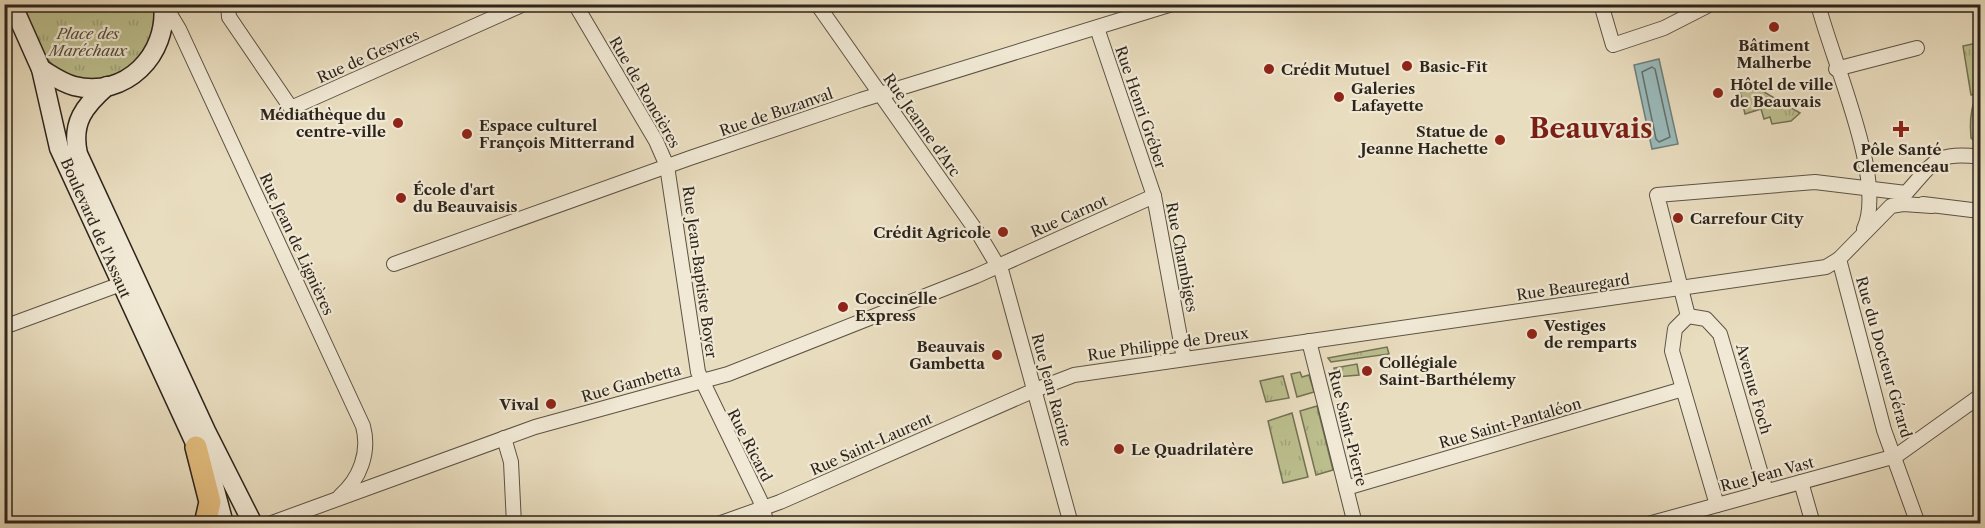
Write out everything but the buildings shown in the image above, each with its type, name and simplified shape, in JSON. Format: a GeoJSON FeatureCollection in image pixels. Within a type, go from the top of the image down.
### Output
{"type":"FeatureCollection","features":[{"type":"Feature","properties":{"kind":"main road","name":"Boulevard de l'Assaut"},"geometry":{"type":"LineString","coordinates":[[12,4],[41,69],[60,148],[216,488],[224,524]]}},
{"type":"Feature","properties":{"kind":"main road"},"geometry":{"type":"LineString","coordinates":[[41,69],[72,86],[107,86],[136,73],[152,57],[162,36],[164,4]]}},
{"type":"Feature","properties":{"kind":"main road","name":"Boulevard de l'Assaut"},"geometry":{"type":"LineString","coordinates":[[107,86],[90,102],[77,123],[75,137],[78,154],[206,431],[253,524]]}},
{"type":"Feature","properties":{"kind":"main road"},"geometry":{"type":"LineString","coordinates":[[196,447],[210,502],[205,524]]}},
{"type":"Feature","properties":{"kind":"street","name":"Rue Jean de Lignières"},"geometry":{"type":"LineString","coordinates":[[164,4],[182,36],[363,426],[366,439],[362,463],[351,485],[338,498]]}},
{"type":"Feature","properties":{"kind":"street","name":"Rue de Gesvres"},"geometry":{"type":"LineString","coordinates":[[228,4],[229,17],[291,108],[524,4]]}},
{"type":"Feature","properties":{"kind":"street","name":"Rue de Roncières"},"geometry":{"type":"LineString","coordinates":[[575,4],[656,141],[667,166]]}},
{"type":"Feature","properties":{"kind":"street","name":"Rue Jeanne d'Arc"},"geometry":{"type":"LineString","coordinates":[[817,4],[998,265]]}},
{"type":"Feature","properties":{"kind":"street","name":"Rue de Buzanval"},"geometry":{"type":"LineString","coordinates":[[394,264],[667,166],[880,94],[1172,4]]}},
{"type":"Feature","properties":{"kind":"street"},"geometry":{"type":"LineString","coordinates":[[1601,4],[1613,45],[1664,28],[1711,4]]}},
{"type":"Feature","properties":{"kind":"street"},"geometry":{"type":"LineString","coordinates":[[1818,4],[1836,69],[1850,105],[1869,186],[1869,217],[1858,239]]}},
{"type":"Feature","properties":{"kind":"street","name":"Rue Henri Gréber"},"geometry":{"type":"LineString","coordinates":[[1097,28],[1154,196]]}},
{"type":"Feature","properties":{"kind":"street"},"geometry":{"type":"LineString","coordinates":[[1836,69],[1917,48]]}},
{"type":"Feature","properties":{"kind":"street"},"geometry":{"type":"LineString","coordinates":[[1717,505],[1672,351],[1672,339],[1678,325],[1688,316],[1657,195],[1815,182],[1869,186],[1906,193],[1942,157],[1955,154],[1980,157]]}},
{"type":"Feature","properties":{"kind":"street","name":"Rue Jean-Baptiste Boyer"},"geometry":{"type":"LineString","coordinates":[[667,166],[673,193],[696,362],[701,382]]}},
{"type":"Feature","properties":{"kind":"street"},"geometry":{"type":"LineString","coordinates":[[1869,186],[1932,206]]}},
{"type":"Feature","properties":{"kind":"street","name":"Rue Carnot"},"geometry":{"type":"LineString","coordinates":[[998,265],[1154,196]]}},
{"type":"Feature","properties":{"kind":"street","name":"Rue Chambiges"},"geometry":{"type":"LineString","coordinates":[[1154,196],[1184,359]]}},
{"type":"Feature","properties":{"kind":"street"},"geometry":{"type":"LineString","coordinates":[[1839,259],[1891,207],[1903,204],[1980,211]]}},
{"type":"Feature","properties":{"kind":"street","name":"Rue Beauregard"},"geometry":{"type":"LineString","coordinates":[[1309,341],[1826,267],[1839,259]]}},
{"type":"Feature","properties":{"kind":"street","name":"Rue du Docteur Gérard"},"geometry":{"type":"LineString","coordinates":[[1839,259],[1884,430],[1896,456],[1918,524]]}},
{"type":"Feature","properties":{"kind":"street","name":"Rue Gambetta"},"geometry":{"type":"LineString","coordinates":[[269,524],[504,438],[728,374],[998,265]]}},
{"type":"Feature","properties":{"kind":"street","name":"Rue Jean Racine"},"geometry":{"type":"LineString","coordinates":[[998,265],[1008,289],[1071,524]]}},
{"type":"Feature","properties":{"kind":"street"},"geometry":{"type":"LineString","coordinates":[[4,327],[121,284]]}},
{"type":"Feature","properties":{"kind":"street","name":"Avenue Foch"},"geometry":{"type":"LineString","coordinates":[[1688,316],[1706,319],[1720,334],[1766,491]]}},
{"type":"Feature","properties":{"kind":"street","name":"Rue Philippe de Dreux"},"geometry":{"type":"LineString","coordinates":[[1035,390],[1074,375],[1309,341]]}},
{"type":"Feature","properties":{"kind":"street","name":"Rue Saint-Pierre"},"geometry":{"type":"LineString","coordinates":[[1309,341],[1355,524]]}},
{"type":"Feature","properties":{"kind":"street","name":"Rue Ricard"},"geometry":{"type":"LineString","coordinates":[[701,382],[763,508],[767,524]]}},
{"type":"Feature","properties":{"kind":"street","name":"Rue Saint-Pantaléon"},"geometry":{"type":"LineString","coordinates":[[1346,488],[1683,389]]}},
{"type":"Feature","properties":{"kind":"street","name":"Rue Saint-Laurent"},"geometry":{"type":"LineString","coordinates":[[718,524],[763,508],[1035,390]]}},
{"type":"Feature","properties":{"kind":"street"},"geometry":{"type":"LineString","coordinates":[[1896,456],[1980,396]]}},
{"type":"Feature","properties":{"kind":"street"},"geometry":{"type":"LineString","coordinates":[[504,438],[511,462],[514,524]]}},
{"type":"Feature","properties":{"kind":"street","name":"Rue Jean Vast"},"geometry":{"type":"LineString","coordinates":[[1648,524],[1683,519],[1717,505],[1896,456]]}},
{"type":"Feature","properties":{"kind":"street"},"geometry":{"type":"LineString","coordinates":[[1801,482],[1813,524]]}},
{"type":"Feature","properties":{"kind":"green space","name":"Place des Maréchaux"},"geometry":{"type":"Polygon","coordinates":[[[20,5],[154,5],[153,25],[147,44],[137,59],[123,71],[107,78],[89,80],[71,76],[47,59],[20,5]]]}},
{"type":"Feature","properties":{"kind":"green space"},"geometry":{"type":"Polygon","coordinates":[[[1980,38],[1980,94],[1971,95],[1963,46],[1977,43],[1980,38]]]}},
{"type":"Feature","properties":{"kind":"green space"},"geometry":{"type":"Polygon","coordinates":[[[1759,89],[1800,113],[1791,121],[1772,124],[1770,117],[1764,119],[1761,109],[1745,114],[1740,92],[1759,89]]]}},
{"type":"Feature","properties":{"kind":"green space"},"geometry":{"type":"Polygon","coordinates":[[[1980,101],[1980,145],[1971,138],[1970,125],[1974,102],[1980,101]]]}},
{"type":"Feature","properties":{"kind":"green space"},"geometry":{"type":"Polygon","coordinates":[[[1387,347],[1389,354],[1331,362],[1328,358],[1387,347]]]}},
{"type":"Feature","properties":{"kind":"green space"},"geometry":{"type":"Polygon","coordinates":[[[1357,364],[1359,375],[1336,377],[1334,368],[1357,364]]]}},
{"type":"Feature","properties":{"kind":"green space"},"geometry":{"type":"Polygon","coordinates":[[[1300,372],[1302,377],[1309,375],[1314,392],[1297,397],[1291,374],[1300,372]]]}},
{"type":"Feature","properties":{"kind":"green space"},"geometry":{"type":"Polygon","coordinates":[[[1283,376],[1289,398],[1266,402],[1260,381],[1283,376]]]}},
{"type":"Feature","properties":{"kind":"green space"},"geometry":{"type":"Polygon","coordinates":[[[1317,406],[1333,470],[1316,475],[1300,411],[1317,406]]]}},
{"type":"Feature","properties":{"kind":"green space"},"geometry":{"type":"Polygon","coordinates":[[[1292,413],[1308,477],[1283,483],[1268,421],[1292,413]]]}},
{"type":"Feature","properties":{"kind":"water"},"geometry":{"type":"Polygon","coordinates":[[[1659,59],[1678,144],[1652,149],[1634,65],[1659,59]]]}},
{"type":"Feature","properties":{"kind":"place","name":"Bâtiment Malherbe"},"geometry":{"type":"Point","coordinates":[1774,27]}},
{"type":"Feature","properties":{"kind":"place","name":"Basic-Fit"},"geometry":{"type":"Point","coordinates":[1407,66]}},
{"type":"Feature","properties":{"kind":"place","name":"Crédit Mutuel"},"geometry":{"type":"Point","coordinates":[1269,69]}},
{"type":"Feature","properties":{"kind":"place","name":"Hôtel de ville de Beauvais"},"geometry":{"type":"Point","coordinates":[1718,93]}},
{"type":"Feature","properties":{"kind":"place","name":"Galeries Lafayette"},"geometry":{"type":"Point","coordinates":[1339,97]}},
{"type":"Feature","properties":{"kind":"place","name":"Médiathèque du centre-ville"},"geometry":{"type":"Point","coordinates":[398,123]}},
{"type":"Feature","properties":{"kind":"place","name":"Pôle Santé Clemenceau"},"geometry":{"type":"Point","coordinates":[1901,129]}},
{"type":"Feature","properties":{"kind":"place","name":"Espace culturel François Mitterrand"},"geometry":{"type":"Point","coordinates":[467,134]}},
{"type":"Feature","properties":{"kind":"place","name":"Statue de Jeanne Hachette"},"geometry":{"type":"Point","coordinates":[1500,140]}},
{"type":"Feature","properties":{"kind":"place","name":"École d'art du Beauvaisis"},"geometry":{"type":"Point","coordinates":[401,198]}},
{"type":"Feature","properties":{"kind":"place","name":"Carrefour City"},"geometry":{"type":"Point","coordinates":[1678,218]}},
{"type":"Feature","properties":{"kind":"place","name":"Crédit Agricole"},"geometry":{"type":"Point","coordinates":[1003,232]}},
{"type":"Feature","properties":{"kind":"place","name":"Coccinelle Express"},"geometry":{"type":"Point","coordinates":[843,307]}},
{"type":"Feature","properties":{"kind":"place","name":"Vestiges de remparts"},"geometry":{"type":"Point","coordinates":[1532,334]}},
{"type":"Feature","properties":{"kind":"place","name":"Beauvais Gambetta"},"geometry":{"type":"Point","coordinates":[997,355]}},
{"type":"Feature","properties":{"kind":"place","name":"Collégiale Saint-Barthélemy"},"geometry":{"type":"Point","coordinates":[1367,371]}},
{"type":"Feature","properties":{"kind":"place","name":"Vival"},"geometry":{"type":"Point","coordinates":[551,404]}},
{"type":"Feature","properties":{"kind":"place","name":"Le Quadrilatère"},"geometry":{"type":"Point","coordinates":[1119,449]}},
{"type":"Feature","properties":{"kind":"district","name":"Beauvais"},"geometry":{"type":"Point","coordinates":[1591,128]}}]}
